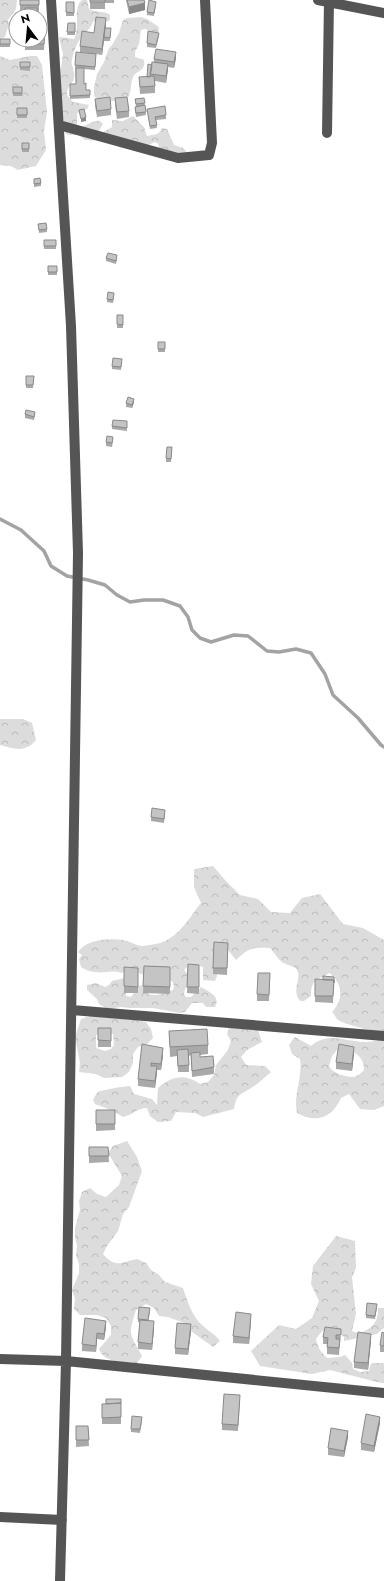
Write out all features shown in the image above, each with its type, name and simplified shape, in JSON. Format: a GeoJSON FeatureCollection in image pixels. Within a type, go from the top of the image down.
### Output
{"type":"FeatureCollection","features":[{"type":"Feature","properties":{"kind":"street"},"geometry":{"type":"LineString","coordinates":[[51,0],[71,326],[78,553],[76,606],[72,1010],[66,1361],[60,1581]]}},
{"type":"Feature","properties":{"kind":"street"},"geometry":{"type":"LineString","coordinates":[[59,125],[178,158],[208,154],[212,143],[205,0]]}},
{"type":"Feature","properties":{"kind":"street"},"geometry":{"type":"LineString","coordinates":[[318,0],[384,13]]}},
{"type":"Feature","properties":{"kind":"street"},"geometry":{"type":"LineString","coordinates":[[327,133],[329,1]]}},
{"type":"Feature","properties":{"kind":"street"},"geometry":{"type":"LineString","coordinates":[[72,1010],[384,1036]]}},
{"type":"Feature","properties":{"kind":"street"},"geometry":{"type":"LineString","coordinates":[[0,1358],[66,1361],[384,1394]]}},
{"type":"Feature","properties":{"kind":"street"},"geometry":{"type":"LineString","coordinates":[[0,1517],[62,1520]]}},
{"type":"Feature","properties":{"kind":"green space"},"geometry":{"type":"Polygon","coordinates":[[[0,0],[17,0],[16,8],[8,8],[8,27],[5,37],[0,39],[0,0]]]}},
{"type":"Feature","properties":{"kind":"green space"},"geometry":{"type":"Polygon","coordinates":[[[82,0],[87,0],[89,9],[108,13],[110,15],[110,20],[93,22],[78,42],[73,54],[72,67],[74,76],[67,95],[73,102],[89,105],[87,109],[77,113],[77,125],[81,127],[95,121],[100,121],[103,124],[98,132],[100,134],[112,127],[112,120],[123,121],[133,116],[144,127],[147,136],[158,134],[162,128],[167,129],[174,145],[185,150],[187,156],[160,149],[158,144],[155,142],[146,146],[124,148],[119,147],[111,141],[85,140],[78,135],[69,135],[65,133],[59,82],[63,54],[59,38],[74,39],[77,29],[78,8],[82,0]]]}},
{"type":"Feature","properties":{"kind":"green space"},"geometry":{"type":"Polygon","coordinates":[[[141,17],[159,27],[158,32],[145,29],[141,30],[135,57],[144,60],[144,67],[133,77],[129,97],[127,99],[114,101],[97,99],[94,96],[94,87],[97,74],[104,62],[109,48],[119,33],[123,20],[127,18],[141,17]]]}},
{"type":"Feature","properties":{"kind":"green space"},"geometry":{"type":"Polygon","coordinates":[[[0,56],[10,60],[37,56],[42,65],[47,112],[44,131],[46,150],[36,166],[18,170],[11,166],[0,165],[0,56]]]}},
{"type":"Feature","properties":{"kind":"green space"},"geometry":{"type":"Polygon","coordinates":[[[0,719],[23,719],[32,723],[36,740],[28,747],[20,749],[0,745],[0,719]]]}},
{"type":"Feature","properties":{"kind":"green space"},"geometry":{"type":"Polygon","coordinates":[[[213,866],[240,895],[258,899],[271,912],[290,913],[302,898],[320,894],[343,924],[363,928],[384,940],[384,1032],[361,1028],[338,1020],[332,1012],[339,1002],[340,991],[337,981],[329,973],[313,983],[311,996],[304,1001],[300,1001],[296,993],[298,977],[297,970],[281,961],[270,948],[251,949],[236,960],[225,946],[214,959],[217,976],[215,981],[203,980],[203,967],[195,965],[184,970],[193,980],[185,989],[184,994],[186,997],[191,997],[201,987],[215,997],[215,1007],[206,1007],[203,1003],[192,1003],[185,1012],[180,1013],[153,1008],[121,1007],[107,1009],[99,1004],[97,999],[87,990],[87,985],[96,983],[105,987],[112,981],[125,978],[126,996],[131,997],[139,986],[144,985],[149,992],[148,994],[155,995],[173,990],[174,985],[172,981],[168,979],[140,974],[133,970],[121,973],[93,972],[87,970],[81,967],[79,959],[82,955],[78,952],[87,944],[105,939],[123,940],[141,946],[160,943],[167,940],[178,932],[201,903],[194,887],[194,869],[213,866]]]}},
{"type":"Feature","properties":{"kind":"green space"},"geometry":{"type":"Polygon","coordinates":[[[90,1016],[146,1022],[151,1029],[153,1038],[147,1044],[138,1047],[133,1054],[133,1063],[129,1072],[122,1077],[104,1078],[96,1074],[79,1072],[80,1063],[75,1037],[81,1019],[90,1016]],[[101,1033],[96,1035],[96,1048],[105,1051],[111,1049],[114,1045],[113,1034],[101,1033]]]}},
{"type":"Feature","properties":{"kind":"green space"},"geometry":{"type":"Polygon","coordinates":[[[230,1024],[256,1024],[262,1042],[247,1050],[241,1057],[246,1065],[265,1066],[271,1072],[256,1085],[238,1097],[234,1109],[203,1117],[195,1113],[176,1112],[171,1121],[158,1122],[150,1116],[147,1108],[123,1117],[111,1110],[95,1104],[93,1100],[98,1092],[130,1086],[134,1094],[152,1099],[157,1105],[158,1088],[168,1081],[179,1077],[184,1077],[200,1084],[208,1082],[214,1075],[216,1065],[228,1050],[231,1041],[227,1034],[230,1024]]]}},
{"type":"Feature","properties":{"kind":"green space"},"geometry":{"type":"Polygon","coordinates":[[[295,1037],[311,1046],[324,1039],[330,1038],[357,1042],[384,1040],[384,1106],[374,1110],[360,1109],[349,1094],[341,1098],[338,1105],[329,1114],[323,1117],[311,1118],[297,1113],[296,1100],[301,1066],[300,1059],[292,1054],[289,1045],[295,1037]],[[347,1049],[337,1050],[332,1056],[329,1066],[333,1071],[353,1077],[364,1070],[361,1059],[357,1054],[347,1049]]]}},
{"type":"Feature","properties":{"kind":"green space"},"geometry":{"type":"Polygon","coordinates":[[[127,1141],[137,1157],[142,1171],[129,1207],[123,1214],[118,1231],[103,1254],[115,1263],[123,1263],[137,1259],[146,1263],[151,1270],[159,1275],[165,1282],[183,1288],[196,1318],[220,1341],[213,1347],[191,1331],[187,1324],[168,1317],[159,1316],[154,1308],[146,1304],[136,1310],[131,1330],[132,1338],[142,1356],[137,1363],[115,1361],[101,1354],[99,1349],[111,1335],[111,1326],[106,1318],[97,1315],[80,1315],[74,1309],[75,1299],[72,1290],[79,1273],[79,1264],[76,1255],[77,1246],[75,1228],[80,1210],[79,1201],[82,1192],[90,1188],[97,1194],[106,1197],[119,1185],[122,1176],[108,1153],[113,1146],[127,1141]]]}},
{"type":"Feature","properties":{"kind":"green space"},"geometry":{"type":"Polygon","coordinates":[[[336,1236],[355,1241],[356,1268],[352,1277],[356,1314],[352,1331],[360,1334],[371,1327],[376,1321],[378,1308],[384,1308],[384,1328],[377,1334],[344,1341],[344,1337],[340,1333],[322,1331],[316,1339],[320,1350],[327,1358],[345,1355],[352,1363],[353,1369],[360,1372],[369,1371],[370,1366],[373,1363],[384,1363],[384,1383],[330,1370],[312,1374],[260,1366],[251,1351],[279,1325],[296,1329],[312,1318],[319,1301],[311,1284],[313,1266],[336,1236]]]}},
{"type":"Feature","properties":{"kind":"building"},"geometry":{"type":"Polygon","coordinates":[[[20,0],[39,0],[39,5],[20,5],[20,0]]]}},
{"type":"Feature","properties":{"kind":"building"},"geometry":{"type":"Polygon","coordinates":[[[90,0],[105,0],[105,2],[90,2],[90,0]]]}},
{"type":"Feature","properties":{"kind":"building"},"geometry":{"type":"Polygon","coordinates":[[[127,0],[144,0],[145,3],[129,7],[127,0]]]}},
{"type":"Feature","properties":{"kind":"building"},"geometry":{"type":"Polygon","coordinates":[[[149,0],[156,2],[154,13],[147,12],[149,0]]]}},
{"type":"Feature","properties":{"kind":"building"},"geometry":{"type":"Polygon","coordinates":[[[66,2],[74,2],[74,13],[66,12],[66,2]]]}},
{"type":"Feature","properties":{"kind":"building"},"geometry":{"type":"Polygon","coordinates":[[[96,17],[106,18],[102,49],[80,46],[82,31],[94,33],[96,17]]]}},
{"type":"Feature","properties":{"kind":"building"},"geometry":{"type":"Polygon","coordinates":[[[68,23],[75,23],[75,32],[67,32],[68,23]]]}},
{"type":"Feature","properties":{"kind":"building"},"geometry":{"type":"Polygon","coordinates":[[[105,28],[111,28],[110,38],[104,37],[105,28]]]}},
{"type":"Feature","properties":{"kind":"building"},"geometry":{"type":"Polygon","coordinates":[[[148,31],[159,33],[156,45],[147,43],[148,31]]]}},
{"type":"Feature","properties":{"kind":"building"},"geometry":{"type":"Polygon","coordinates":[[[0,39],[8,39],[8,44],[0,44],[0,39]]]}},
{"type":"Feature","properties":{"kind":"building"},"geometry":{"type":"Polygon","coordinates":[[[156,49],[176,52],[174,62],[154,59],[156,49]]]}},
{"type":"Feature","properties":{"kind":"building"},"geometry":{"type":"Polygon","coordinates":[[[76,52],[96,54],[95,67],[75,65],[76,52]]]}},
{"type":"Feature","properties":{"kind":"building"},"geometry":{"type":"Polygon","coordinates":[[[20,62],[30,62],[30,67],[20,67],[20,62]]]}},
{"type":"Feature","properties":{"kind":"building"},"geometry":{"type":"Polygon","coordinates":[[[152,62],[168,64],[166,76],[150,74],[152,62]]]}},
{"type":"Feature","properties":{"kind":"building"},"geometry":{"type":"Polygon","coordinates":[[[148,64],[152,65],[150,77],[147,77],[148,64]]]}},
{"type":"Feature","properties":{"kind":"building"},"geometry":{"type":"Polygon","coordinates":[[[76,68],[84,68],[84,84],[86,83],[86,90],[90,90],[90,95],[70,96],[70,84],[76,84],[76,68]]]}},
{"type":"Feature","properties":{"kind":"building"},"geometry":{"type":"Polygon","coordinates":[[[154,76],[155,86],[140,87],[139,77],[154,76]]]}},
{"type":"Feature","properties":{"kind":"building"},"geometry":{"type":"Polygon","coordinates":[[[13,87],[22,87],[22,93],[13,93],[13,87]]]}},
{"type":"Feature","properties":{"kind":"building"},"geometry":{"type":"Polygon","coordinates":[[[110,97],[111,109],[97,111],[95,99],[110,97]]]}},
{"type":"Feature","properties":{"kind":"building"},"geometry":{"type":"Polygon","coordinates":[[[127,97],[129,111],[117,112],[115,98],[127,97]]]}},
{"type":"Feature","properties":{"kind":"building"},"geometry":{"type":"Polygon","coordinates":[[[144,98],[145,103],[136,104],[135,99],[144,98]]]}},
{"type":"Feature","properties":{"kind":"building"},"geometry":{"type":"Polygon","coordinates":[[[145,105],[146,112],[136,113],[135,107],[145,105]]]}},
{"type":"Feature","properties":{"kind":"building"},"geometry":{"type":"Polygon","coordinates":[[[165,106],[166,115],[155,117],[157,125],[150,126],[147,109],[165,106]]]}},
{"type":"Feature","properties":{"kind":"building"},"geometry":{"type":"Polygon","coordinates":[[[17,108],[27,108],[27,115],[17,115],[17,108]]]}},
{"type":"Feature","properties":{"kind":"building"},"geometry":{"type":"Polygon","coordinates":[[[84,109],[86,117],[81,119],[79,110],[84,109]]]}},
{"type":"Feature","properties":{"kind":"building"},"geometry":{"type":"Polygon","coordinates":[[[22,143],[29,143],[29,149],[22,149],[22,143]]]}},
{"type":"Feature","properties":{"kind":"building"},"geometry":{"type":"Polygon","coordinates":[[[40,178],[41,183],[34,184],[34,179],[40,178]]]}},
{"type":"Feature","properties":{"kind":"building"},"geometry":{"type":"Polygon","coordinates":[[[46,223],[47,229],[39,230],[38,224],[46,223]]]}},
{"type":"Feature","properties":{"kind":"building"},"geometry":{"type":"Polygon","coordinates":[[[44,240],[56,240],[56,246],[44,246],[44,240]]]}},
{"type":"Feature","properties":{"kind":"building"},"geometry":{"type":"Polygon","coordinates":[[[108,253],[117,255],[116,261],[106,258],[108,253]]]}},
{"type":"Feature","properties":{"kind":"building"},"geometry":{"type":"Polygon","coordinates":[[[48,266],[57,266],[57,272],[48,272],[48,266]]]}},
{"type":"Feature","properties":{"kind":"building"},"geometry":{"type":"Polygon","coordinates":[[[108,292],[114,293],[113,300],[107,299],[108,292]]]}},
{"type":"Feature","properties":{"kind":"building"},"geometry":{"type":"Polygon","coordinates":[[[117,315],[123,315],[123,325],[117,324],[117,315]]]}},
{"type":"Feature","properties":{"kind":"building"},"geometry":{"type":"Polygon","coordinates":[[[158,342],[165,342],[165,349],[158,349],[158,342]]]}},
{"type":"Feature","properties":{"kind":"building"},"geometry":{"type":"Polygon","coordinates":[[[113,358],[122,359],[121,367],[112,366],[113,358]]]}},
{"type":"Feature","properties":{"kind":"building"},"geometry":{"type":"Polygon","coordinates":[[[26,376],[34,376],[33,385],[26,385],[26,376]]]}},
{"type":"Feature","properties":{"kind":"building"},"geometry":{"type":"Polygon","coordinates":[[[128,397],[134,399],[132,405],[126,403],[128,397]]]}},
{"type":"Feature","properties":{"kind":"building"},"geometry":{"type":"Polygon","coordinates":[[[26,410],[35,412],[34,417],[25,414],[26,410]]]}},
{"type":"Feature","properties":{"kind":"building"},"geometry":{"type":"Polygon","coordinates":[[[113,420],[127,421],[127,428],[112,426],[113,420]]]}},
{"type":"Feature","properties":{"kind":"building"},"geometry":{"type":"Polygon","coordinates":[[[107,436],[113,437],[112,443],[106,442],[107,436]]]}},
{"type":"Feature","properties":{"kind":"building"},"geometry":{"type":"Polygon","coordinates":[[[167,447],[172,447],[171,459],[166,458],[167,447]]]}},
{"type":"Feature","properties":{"kind":"building"},"geometry":{"type":"Polygon","coordinates":[[[152,808],[165,810],[164,819],[151,817],[152,808]]]}},
{"type":"Feature","properties":{"kind":"building"},"geometry":{"type":"Polygon","coordinates":[[[214,942],[228,943],[227,968],[213,968],[214,942]]]}},
{"type":"Feature","properties":{"kind":"building"},"geometry":{"type":"Polygon","coordinates":[[[188,964],[199,965],[199,987],[187,987],[188,964]]]}},
{"type":"Feature","properties":{"kind":"building"},"geometry":{"type":"Polygon","coordinates":[[[144,966],[170,967],[170,987],[143,986],[144,966]]]}},
{"type":"Feature","properties":{"kind":"building"},"geometry":{"type":"Polygon","coordinates":[[[124,967],[138,968],[138,987],[124,986],[124,967]]]}},
{"type":"Feature","properties":{"kind":"building"},"geometry":{"type":"Polygon","coordinates":[[[258,973],[270,973],[269,995],[257,994],[258,973]]]}},
{"type":"Feature","properties":{"kind":"building"},"geometry":{"type":"Polygon","coordinates":[[[323,976],[334,977],[334,980],[323,980],[323,976]]]}},
{"type":"Feature","properties":{"kind":"building"},"geometry":{"type":"Polygon","coordinates":[[[315,979],[334,980],[333,996],[315,996],[315,979]]]}},
{"type":"Feature","properties":{"kind":"building"},"geometry":{"type":"Polygon","coordinates":[[[98,1028],[111,1028],[111,1041],[98,1040],[98,1028]]]}},
{"type":"Feature","properties":{"kind":"building"},"geometry":{"type":"Polygon","coordinates":[[[207,1029],[208,1045],[170,1047],[169,1031],[207,1029]]]}},
{"type":"Feature","properties":{"kind":"building"},"geometry":{"type":"Polygon","coordinates":[[[142,1044],[163,1048],[161,1064],[151,1063],[151,1066],[157,1066],[155,1081],[138,1079],[142,1044]]]}},
{"type":"Feature","properties":{"kind":"building"},"geometry":{"type":"Polygon","coordinates":[[[339,1044],[354,1047],[352,1064],[336,1062],[339,1044]]]}},
{"type":"Feature","properties":{"kind":"building"},"geometry":{"type":"Polygon","coordinates":[[[188,1049],[189,1065],[178,1066],[177,1050],[188,1049]]]}},
{"type":"Feature","properties":{"kind":"building"},"geometry":{"type":"Polygon","coordinates":[[[200,1052],[200,1057],[213,1056],[214,1067],[192,1071],[191,1053],[200,1052]]]}},
{"type":"Feature","properties":{"kind":"building"},"geometry":{"type":"Polygon","coordinates":[[[96,1110],[115,1110],[115,1124],[96,1124],[96,1110]]]}},
{"type":"Feature","properties":{"kind":"building"},"geometry":{"type":"Polygon","coordinates":[[[89,1147],[108,1147],[109,1156],[89,1156],[89,1147]]]}},
{"type":"Feature","properties":{"kind":"building"},"geometry":{"type":"Polygon","coordinates":[[[367,1303],[377,1304],[375,1316],[366,1315],[367,1303]]]}},
{"type":"Feature","properties":{"kind":"building"},"geometry":{"type":"Polygon","coordinates":[[[139,1307],[150,1308],[148,1320],[138,1319],[139,1307]]]}},
{"type":"Feature","properties":{"kind":"building"},"geometry":{"type":"Polygon","coordinates":[[[236,1312],[251,1314],[249,1338],[233,1336],[236,1312]]]}},
{"type":"Feature","properties":{"kind":"building"},"geometry":{"type":"Polygon","coordinates":[[[85,1318],[106,1321],[104,1334],[97,1333],[96,1346],[82,1344],[85,1318]]]}},
{"type":"Feature","properties":{"kind":"building"},"geometry":{"type":"Polygon","coordinates":[[[140,1320],[154,1321],[152,1344],[138,1342],[140,1320]]]}},
{"type":"Feature","properties":{"kind":"building"},"geometry":{"type":"Polygon","coordinates":[[[177,1323],[191,1324],[188,1349],[175,1348],[177,1323]]]}},
{"type":"Feature","properties":{"kind":"building"},"geometry":{"type":"Polygon","coordinates":[[[325,1327],[341,1329],[341,1335],[336,1335],[336,1339],[340,1339],[339,1348],[327,1347],[328,1338],[323,1337],[325,1327]]]}},
{"type":"Feature","properties":{"kind":"building"},"geometry":{"type":"Polygon","coordinates":[[[358,1332],[371,1334],[368,1363],[354,1362],[358,1332]]]}},
{"type":"Feature","properties":{"kind":"building"},"geometry":{"type":"Polygon","coordinates":[[[382,1332],[384,1333],[384,1346],[380,1345],[382,1332]]]}},
{"type":"Feature","properties":{"kind":"building"},"geometry":{"type":"Polygon","coordinates":[[[224,1394],[240,1395],[238,1425],[222,1424],[224,1394]]]}},
{"type":"Feature","properties":{"kind":"building"},"geometry":{"type":"Polygon","coordinates":[[[106,1399],[121,1399],[121,1403],[106,1404],[106,1399]]]}},
{"type":"Feature","properties":{"kind":"building"},"geometry":{"type":"Polygon","coordinates":[[[121,1403],[121,1417],[102,1418],[102,1404],[121,1403]]]}},
{"type":"Feature","properties":{"kind":"building"},"geometry":{"type":"Polygon","coordinates":[[[366,1414],[380,1417],[374,1446],[361,1443],[366,1414]]]}},
{"type":"Feature","properties":{"kind":"building"},"geometry":{"type":"Polygon","coordinates":[[[132,1416],[142,1417],[140,1429],[131,1429],[132,1416]]]}},
{"type":"Feature","properties":{"kind":"building"},"geometry":{"type":"Polygon","coordinates":[[[76,1426],[88,1426],[89,1440],[76,1440],[76,1426]]]}},
{"type":"Feature","properties":{"kind":"building"},"geometry":{"type":"Polygon","coordinates":[[[331,1428],[348,1431],[344,1451],[328,1448],[331,1428]]]}},
{"type":"Feature","properties":{"kind":"waterway"},"geometry":{"type":"LineString","coordinates":[[0,519],[21,530],[44,551],[51,566],[67,576],[105,585],[117,595],[130,602],[163,600],[180,606],[188,617],[192,630],[200,638],[211,642],[234,635],[248,636],[267,651],[279,652],[296,649],[311,653],[325,674],[333,695],[358,718],[384,747]]}}]}
